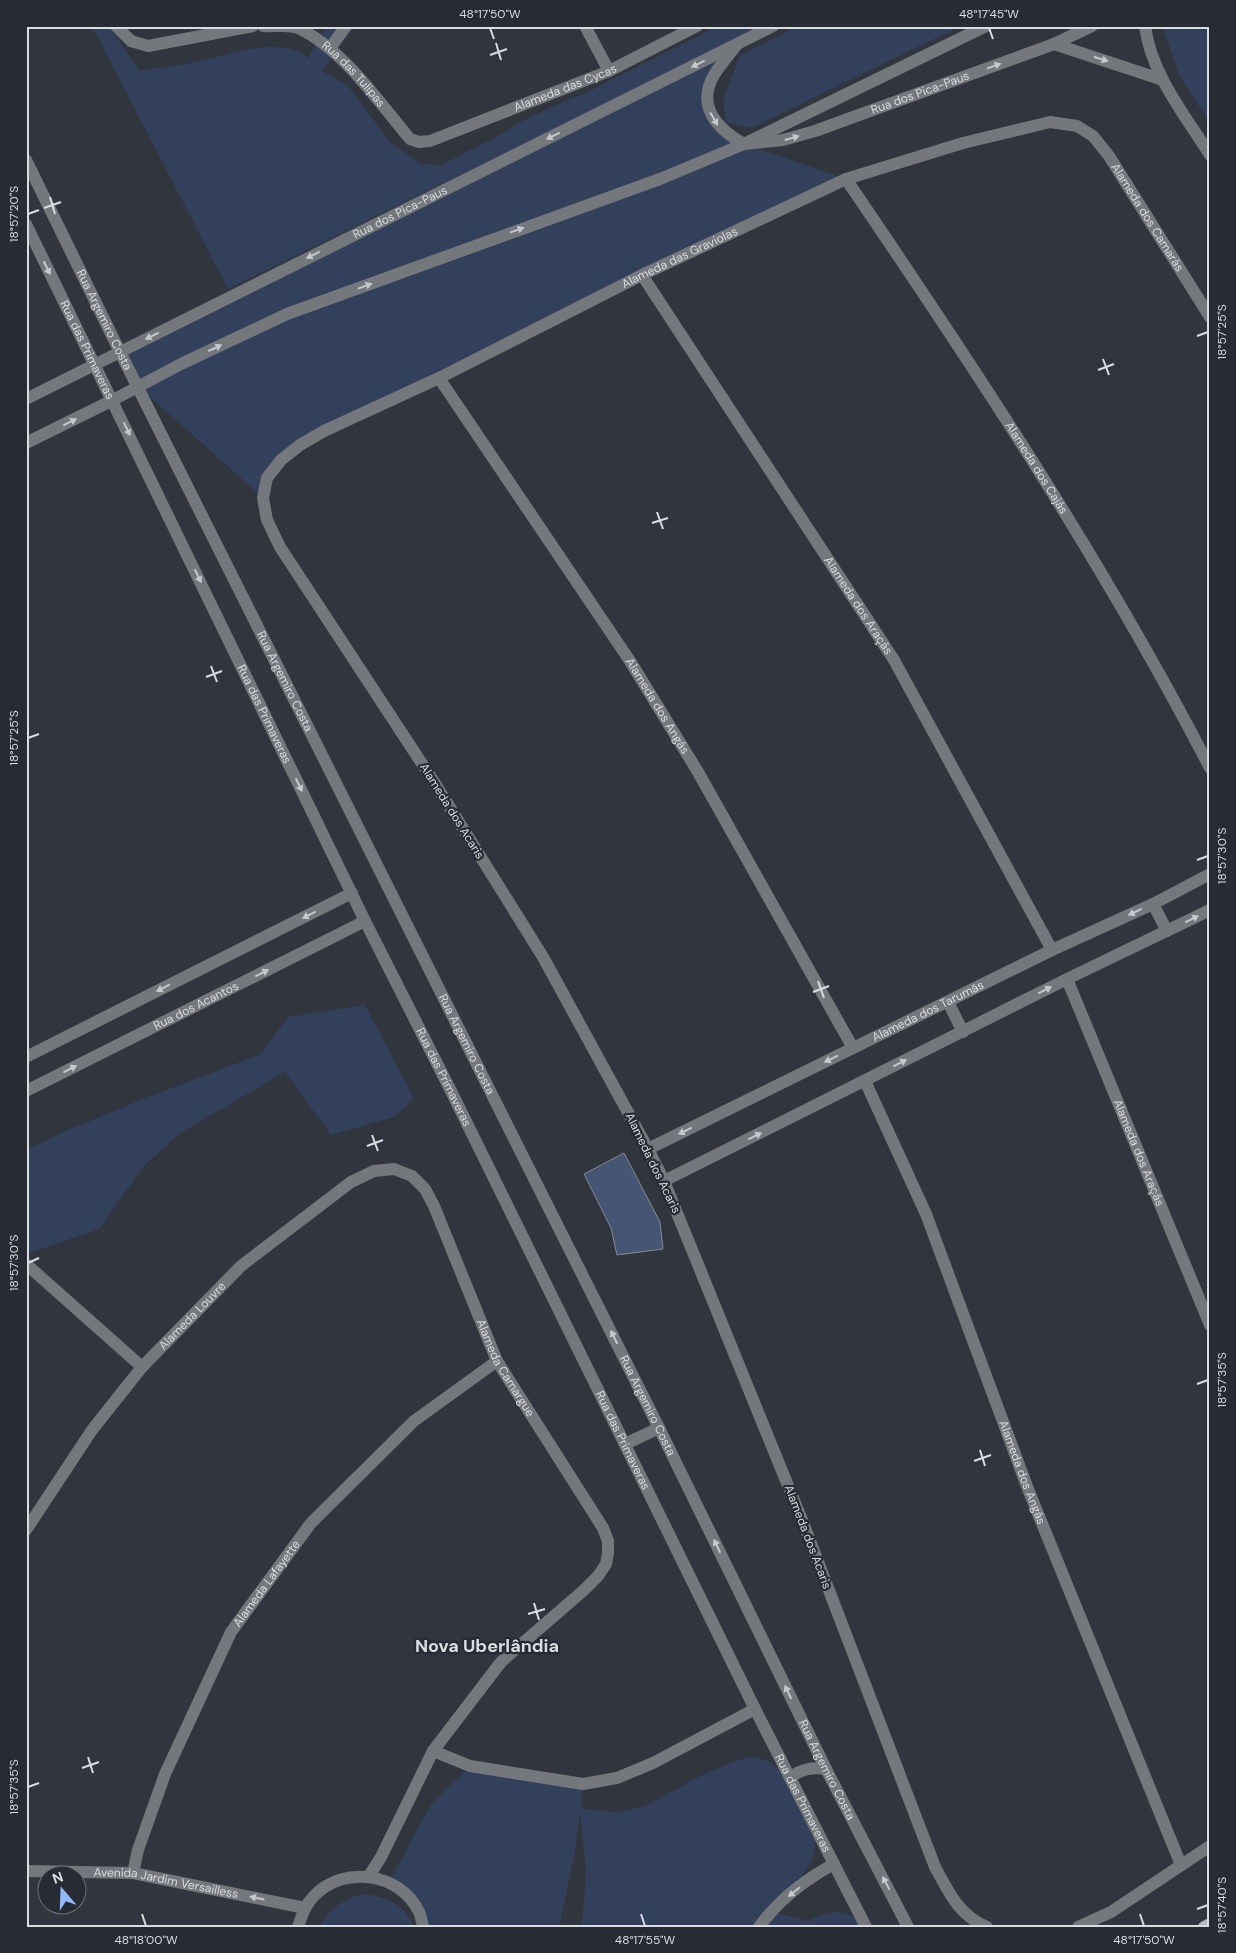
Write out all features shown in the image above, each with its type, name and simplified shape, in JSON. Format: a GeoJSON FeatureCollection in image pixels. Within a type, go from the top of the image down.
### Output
{"type":"FeatureCollection","features":[{"type":"Feature","properties":{"kind":"main road"},"geometry":{"type":"LineString","coordinates":[[1204,1927],[1210,1924]]}},
{"type":"Feature","properties":{"kind":"street"},"geometry":{"type":"LineString","coordinates":[[116,26],[131,41],[148,46],[253,26]]}},
{"type":"Feature","properties":{"kind":"street","name":"Rua das Tulipas"},"geometry":{"type":"LineString","coordinates":[[263,26],[296,27],[330,48],[362,82],[410,139],[420,142],[430,141]]}},
{"type":"Feature","properties":{"kind":"street"},"geometry":{"type":"LineString","coordinates":[[330,48],[346,26]]}},
{"type":"Feature","properties":{"kind":"street"},"geometry":{"type":"LineString","coordinates":[[586,26],[609,71]]}},
{"type":"Feature","properties":{"kind":"street","name":"Alameda das Cycas"},"geometry":{"type":"LineString","coordinates":[[430,141],[609,71],[697,26]]}},
{"type":"Feature","properties":{"kind":"street","name":"Rua dos Pica-Paus"},"geometry":{"type":"LineString","coordinates":[[26,399],[773,26]]}},
{"type":"Feature","properties":{"kind":"street","name":"Rua dos Pica-Paus"},"geometry":{"type":"LineString","coordinates":[[26,443],[181,364],[287,314],[660,179],[744,144],[986,26]]}},
{"type":"Feature","properties":{"kind":"street","name":"Rua dos Pica-Paus"},"geometry":{"type":"LineString","coordinates":[[744,144],[783,140],[815,131],[1054,44],[1092,26]]}},
{"type":"Feature","properties":{"kind":"street"},"geometry":{"type":"LineString","coordinates":[[1146,26],[1148,45],[1163,80],[1210,156]]}},
{"type":"Feature","properties":{"kind":"street"},"geometry":{"type":"LineString","coordinates":[[1054,44],[1163,80]]}},
{"type":"Feature","properties":{"kind":"street"},"geometry":{"type":"LineString","coordinates":[[736,45],[714,76],[707,93],[709,109],[718,126],[744,144]]}},
{"type":"Feature","properties":{"kind":"street","name":"Alameda das Graviolas"},"geometry":{"type":"LineString","coordinates":[[300,445],[324,430],[439,378],[642,275],[846,179],[963,142],[1050,122],[1077,126]]}},
{"type":"Feature","properties":{"kind":"street","name":"Alameda dos Camarás"},"geometry":{"type":"LineString","coordinates":[[1077,126],[1093,136],[1109,156],[1210,317]]}},
{"type":"Feature","properties":{"kind":"street","name":"Rua Argemiro Costa"},"geometry":{"type":"LineString","coordinates":[[26,160],[120,352],[659,1428],[826,1769],[908,1927]]}},
{"type":"Feature","properties":{"kind":"street","name":"Alameda dos Cajás"},"geometry":{"type":"LineString","coordinates":[[846,179],[931,305],[1088,549],[1167,685],[1210,768]]}},
{"type":"Feature","properties":{"kind":"street","name":"Rua das Primaveras"},"geometry":{"type":"LineString","coordinates":[[26,224],[352,894],[755,1709],[866,1927]]}},
{"type":"Feature","properties":{"kind":"street","name":"Alameda dos Araçás"},"geometry":{"type":"LineString","coordinates":[[642,275],[894,660],[1052,950]]}},
{"type":"Feature","properties":{"kind":"street","name":"Alameda dos Angás"},"geometry":{"type":"LineString","coordinates":[[439,378],[630,661],[698,772],[853,1048]]}},
{"type":"Feature","properties":{"kind":"street","name":"Alameda dos Acaris"},"geometry":{"type":"LineString","coordinates":[[300,445],[281,460],[267,478],[263,498],[267,520],[280,547],[434,782],[543,957],[648,1149],[664,1181],[804,1525],[935,1866],[952,1900],[973,1921],[987,1927]]}},
{"type":"Feature","properties":{"kind":"street","name":"Alameda dos Tarumãs"},"geometry":{"type":"LineString","coordinates":[[648,1149],[1052,950],[1153,904],[1210,874]]}},
{"type":"Feature","properties":{"kind":"street"},"geometry":{"type":"LineString","coordinates":[[26,1057],[352,894]]}},
{"type":"Feature","properties":{"kind":"street"},"geometry":{"type":"LineString","coordinates":[[1153,904],[1167,931]]}},
{"type":"Feature","properties":{"kind":"street"},"geometry":{"type":"LineString","coordinates":[[664,1181],[1210,910]]}},
{"type":"Feature","properties":{"kind":"street","name":"Rua dos Acantos"},"geometry":{"type":"LineString","coordinates":[[26,1091],[366,921]]}},
{"type":"Feature","properties":{"kind":"street","name":"Alameda dos Araçás"},"geometry":{"type":"LineString","coordinates":[[1068,979],[1210,1325]]}},
{"type":"Feature","properties":{"kind":"street"},"geometry":{"type":"LineString","coordinates":[[948,1002],[963,1032]]}},
{"type":"Feature","properties":{"kind":"street","name":"Alameda dos Angás"},"geometry":{"type":"LineString","coordinates":[[864,1081],[926,1214],[1028,1489],[1181,1865]]}},
{"type":"Feature","properties":{"kind":"street","name":"Alameda Louvre"},"geometry":{"type":"LineString","coordinates":[[26,1530],[92,1430],[142,1367],[241,1266],[351,1182],[374,1171],[394,1169],[412,1176]]}},
{"type":"Feature","properties":{"kind":"street","name":"Alameda Camargue"},"geometry":{"type":"LineString","coordinates":[[412,1176],[425,1190],[434,1206],[498,1361],[603,1528],[608,1541],[606,1564],[598,1576],[501,1662],[433,1751]]}},
{"type":"Feature","properties":{"kind":"street"},"geometry":{"type":"LineString","coordinates":[[26,1264],[142,1367]]}},
{"type":"Feature","properties":{"kind":"street","name":"Alameda Lafayette"},"geometry":{"type":"LineString","coordinates":[[133,1874],[138,1850],[165,1774],[231,1632],[311,1523],[414,1421],[498,1361]]}},
{"type":"Feature","properties":{"kind":"street"},"geometry":{"type":"LineString","coordinates":[[625,1444],[659,1428]]}},
{"type":"Feature","properties":{"kind":"street"},"geometry":{"type":"LineString","coordinates":[[369,1876],[382,1857],[433,1751],[470,1766],[584,1784],[617,1778],[654,1763],[755,1709]]}},
{"type":"Feature","properties":{"kind":"street"},"geometry":{"type":"LineString","coordinates":[[790,1777],[801,1770],[812,1767],[826,1769]]}},
{"type":"Feature","properties":{"kind":"street"},"geometry":{"type":"LineString","coordinates":[[1078,1927],[1111,1912],[1210,1846]]}},
{"type":"Feature","properties":{"kind":"street"},"geometry":{"type":"LineString","coordinates":[[759,1927],[770,1912],[816,1874],[834,1864]]}},
{"type":"Feature","properties":{"kind":"street","name":"Avenida Jardim Versailless"},"geometry":{"type":"LineString","coordinates":[[26,1871],[133,1874],[305,1908]]}},
{"type":"Feature","properties":{"kind":"street"},"geometry":{"type":"LineString","coordinates":[[298,1927],[305,1908],[314,1896],[332,1883],[354,1876],[369,1876],[389,1882],[406,1894],[419,1912],[423,1927]]}},
{"type":"Feature","properties":{"kind":"shaded area"},"geometry":{"type":"Polygon","coordinates":[[[92,26],[109,26],[139,70],[180,65],[257,48],[271,47],[297,51],[308,58],[327,26],[355,26],[322,71],[348,86],[390,142],[421,164],[441,165],[504,133],[520,122],[586,93],[718,26],[763,26],[228,289],[92,26]]]}},
{"type":"Feature","properties":{"kind":"shaded area"},"geometry":{"type":"Polygon","coordinates":[[[798,26],[961,26],[752,128],[726,122],[723,100],[740,55],[798,26]]]}},
{"type":"Feature","properties":{"kind":"shaded area"},"geometry":{"type":"Polygon","coordinates":[[[1162,26],[1210,26],[1210,123],[1180,77],[1162,26]]]}},
{"type":"Feature","properties":{"kind":"shaded area"},"geometry":{"type":"Polygon","coordinates":[[[736,45],[714,76],[709,109],[744,144],[846,179],[642,275],[281,460],[263,498],[138,386],[120,352],[736,45]]]}},
{"type":"Feature","properties":{"kind":"shaded area"},"geometry":{"type":"Polygon","coordinates":[[[365,1005],[414,1098],[394,1117],[331,1135],[285,1072],[180,1133],[143,1167],[99,1229],[26,1254],[26,1150],[138,1101],[261,1054],[288,1017],[365,1005]]]}},
{"type":"Feature","properties":{"kind":"shaded area"},"geometry":{"type":"Polygon","coordinates":[[[750,1757],[768,1761],[782,1772],[815,1842],[811,1862],[805,1871],[766,1910],[809,1921],[830,1913],[844,1913],[855,1920],[859,1927],[582,1927],[586,1870],[580,1812],[575,1852],[559,1927],[423,1927],[419,1911],[389,1882],[430,1806],[470,1766],[583,1784],[581,1809],[620,1812],[646,1806],[698,1777],[738,1760],[750,1757]]]}},
{"type":"Feature","properties":{"kind":"shaded area"},"geometry":{"type":"Polygon","coordinates":[[[362,1894],[386,1899],[400,1907],[414,1927],[321,1927],[332,1910],[349,1899],[362,1894]]]}},
{"type":"Feature","properties":{"kind":"building"},"geometry":{"type":"Polygon","coordinates":[[[624,1153],[660,1222],[663,1249],[617,1255],[611,1228],[584,1174],[624,1153]]]}},
{"type":"Feature","properties":{"kind":"district","name":"Nova Uberlândia"},"geometry":{"type":"Point","coordinates":[487,1646]}}]}
